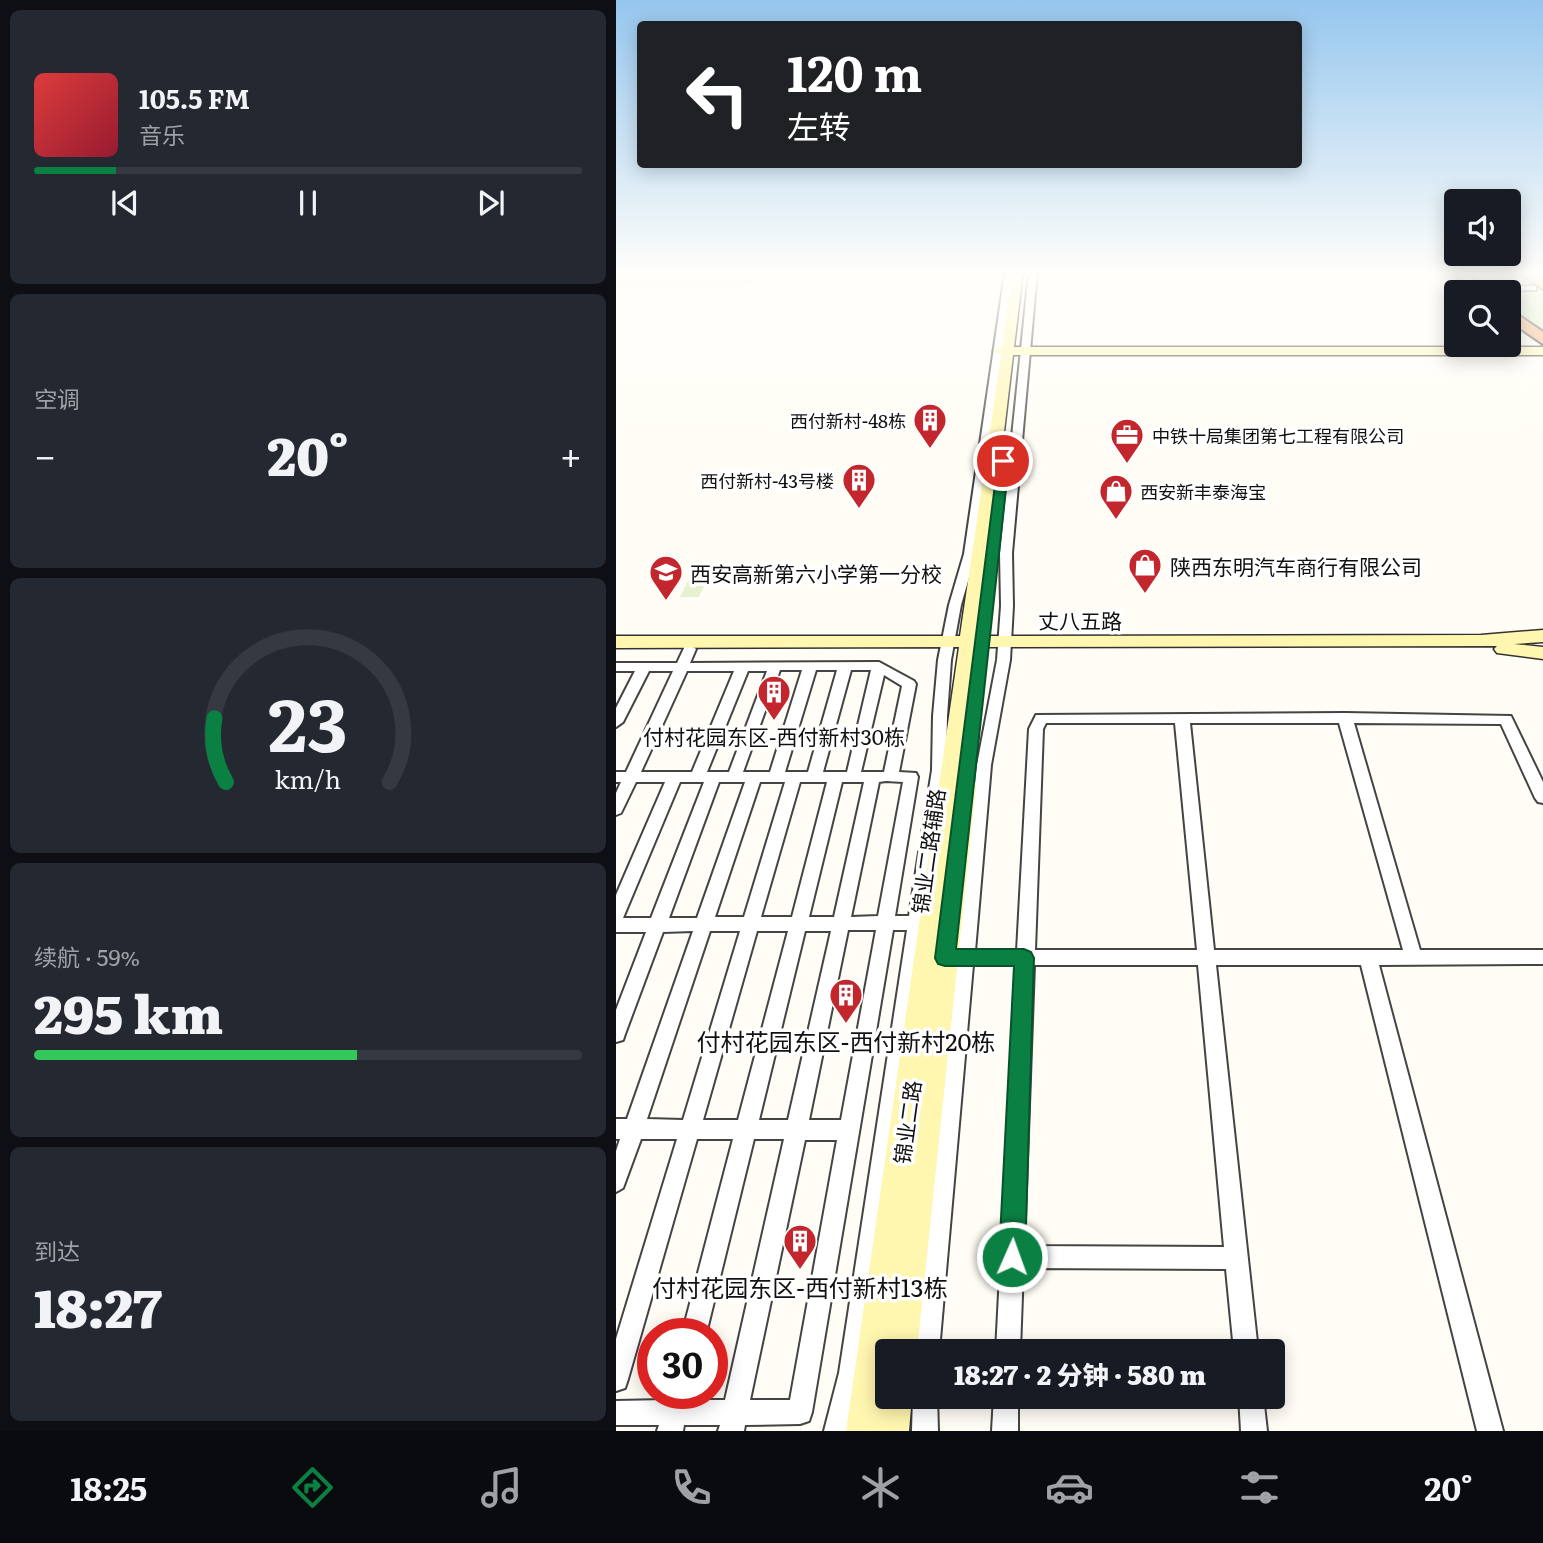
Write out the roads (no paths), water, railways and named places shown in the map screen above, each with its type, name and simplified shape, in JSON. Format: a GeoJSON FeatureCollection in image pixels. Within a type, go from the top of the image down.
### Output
{"type":"FeatureCollection","features":[{"type":"Feature","properties":{"kind":"main road","name":"锦业二路"},"geometry":{"type":"LineString","coordinates":[[1012,351],[1013,339]]}},
{"type":"Feature","properties":{"kind":"main road","name":"锦业二路"},"geometry":{"type":"LineString","coordinates":[[900,1339],[946,958],[976,645],[1014,339]]}},
{"type":"Feature","properties":{"kind":"main road"},"geometry":{"type":"LineString","coordinates":[[1012,351],[1543,351]]}},
{"type":"Feature","properties":{"kind":"main road","name":"丈八五路"},"geometry":{"type":"LineString","coordinates":[[616,649],[686,658],[976,645],[1481,641],[1543,636]]}},
{"type":"Feature","properties":{"kind":"main road","name":"丈八五路"},"geometry":{"type":"LineString","coordinates":[[616,642],[1474,648],[1543,653]]}},
{"type":"Feature","properties":{"kind":"main road","name":"锦业二路"},"geometry":{"type":"LineString","coordinates":[[865,1431],[946,958],[924,923],[976,645]]}},
{"type":"Feature","properties":{"kind":"main road"},"geometry":{"type":"LineString","coordinates":[[890,1431],[893,1409]]}},
{"type":"Feature","properties":{"kind":"street"},"geometry":{"type":"LineString","coordinates":[[976,645],[1009,583],[1006,554],[1012,339]]}},
{"type":"Feature","properties":{"kind":"street"},"geometry":{"type":"LineString","coordinates":[[1012,351],[1015,339]]}},
{"type":"Feature","properties":{"kind":"street"},"geometry":{"type":"LineString","coordinates":[[616,809],[623,777],[686,658]]}},
{"type":"Feature","properties":{"kind":"street"},"geometry":{"type":"LineString","coordinates":[[616,667],[643,667],[686,658],[743,666],[879,666],[908,684],[841,923],[733,1421]]}},
{"type":"Feature","properties":{"kind":"street"},"geometry":{"type":"LineString","coordinates":[[616,1034],[657,925],[743,666]]}},
{"type":"Feature","properties":{"kind":"street"},"geometry":{"type":"LineString","coordinates":[[698,1318],[798,924],[879,666]]}},
{"type":"Feature","properties":{"kind":"street"},"geometry":{"type":"LineString","coordinates":[[616,722],[643,667]]}},
{"type":"Feature","properties":{"kind":"street"},"geometry":{"type":"LineString","coordinates":[[734,777],[775,667]]}},
{"type":"Feature","properties":{"kind":"street"},"geometry":{"type":"LineString","coordinates":[[616,1379],[749,924],[810,667]]}},
{"type":"Feature","properties":{"kind":"street"},"geometry":{"type":"LineString","coordinates":[[814,777],[845,667]]}},
{"type":"Feature","properties":{"kind":"street"},"geometry":{"type":"LineString","coordinates":[[1009,1339],[1024,958],[1036,729],[1041,718],[1506,719],[1543,798]]}},
{"type":"Feature","properties":{"kind":"street"},"geometry":{"type":"LineString","coordinates":[[1182,718],[1245,1339]]}},
{"type":"Feature","properties":{"kind":"street"},"geometry":{"type":"LineString","coordinates":[[1345,719],[1414,958]]}},
{"type":"Feature","properties":{"kind":"street"},"geometry":{"type":"LineString","coordinates":[[616,1413],[674,1412],[733,1421],[800,1412],[911,777],[623,777]]}},
{"type":"Feature","properties":{"kind":"street"},"geometry":{"type":"LineString","coordinates":[[616,915],[675,777]]}},
{"type":"Feature","properties":{"kind":"street"},"geometry":{"type":"LineString","coordinates":[[616,1181],[625,1129],[702,925],[754,777]]}},
{"type":"Feature","properties":{"kind":"street"},"geometry":{"type":"LineString","coordinates":[[616,925],[924,923]]}},
{"type":"Feature","properties":{"kind":"street","name":"锦业二路辅路"},"geometry":{"type":"LineString","coordinates":[[837,1431],[851,1373],[924,923]]}},
{"type":"Feature","properties":{"kind":"street"},"geometry":{"type":"LineString","coordinates":[[928,1339],[946,958],[1543,957]]}},
{"type":"Feature","properties":{"kind":"street"},"geometry":{"type":"LineString","coordinates":[[1368,958],[1490,1431]]}},
{"type":"Feature","properties":{"kind":"street"},"geometry":{"type":"LineString","coordinates":[[625,1129],[849,1129]]}},
{"type":"Feature","properties":{"kind":"street"},"geometry":{"type":"LineString","coordinates":[[1012,1257],[1236,1258]]}},
{"type":"Feature","properties":{"kind":"street"},"geometry":{"type":"LineString","coordinates":[[925,1409],[925,1431]]}},
{"type":"Feature","properties":{"kind":"street"},"geometry":{"type":"LineString","coordinates":[[1004,1431],[1005,1409]]}},
{"type":"Feature","properties":{"kind":"street"},"geometry":{"type":"LineString","coordinates":[[1252,1409],[1254,1431]]}},
{"type":"Feature","properties":{"kind":"place","name":"西付新村-48栋"},"geometry":{"type":"Point","coordinates":[930,450]}},
{"type":"Feature","properties":{"kind":"place","name":"中铁十局集团第七工程有限公司"},"geometry":{"type":"Point","coordinates":[1127,465]}},
{"type":"Feature","properties":{"kind":"place","name":"西付新村-43号楼"},"geometry":{"type":"Point","coordinates":[859,510]}},
{"type":"Feature","properties":{"kind":"place","name":"西安新丰泰海宝"},"geometry":{"type":"Point","coordinates":[1116,521]}},
{"type":"Feature","properties":{"kind":"place","name":"陕西东明汽车商行有限公司"},"geometry":{"type":"Point","coordinates":[1145,595]}},
{"type":"Feature","properties":{"kind":"place","name":"西安高新第六小学第一分校"},"geometry":{"type":"Point","coordinates":[666,602]}},
{"type":"Feature","properties":{"kind":"place","name":"付村花园东区-西付新村30栋"},"geometry":{"type":"Point","coordinates":[774,722]}},
{"type":"Feature","properties":{"kind":"place","name":"付村花园东区-西付新村20栋"},"geometry":{"type":"Point","coordinates":[846,1025]}},
{"type":"Feature","properties":{"kind":"place","name":"付村花园东区-西付新村13栋"},"geometry":{"type":"Point","coordinates":[800,1271]}}]}
